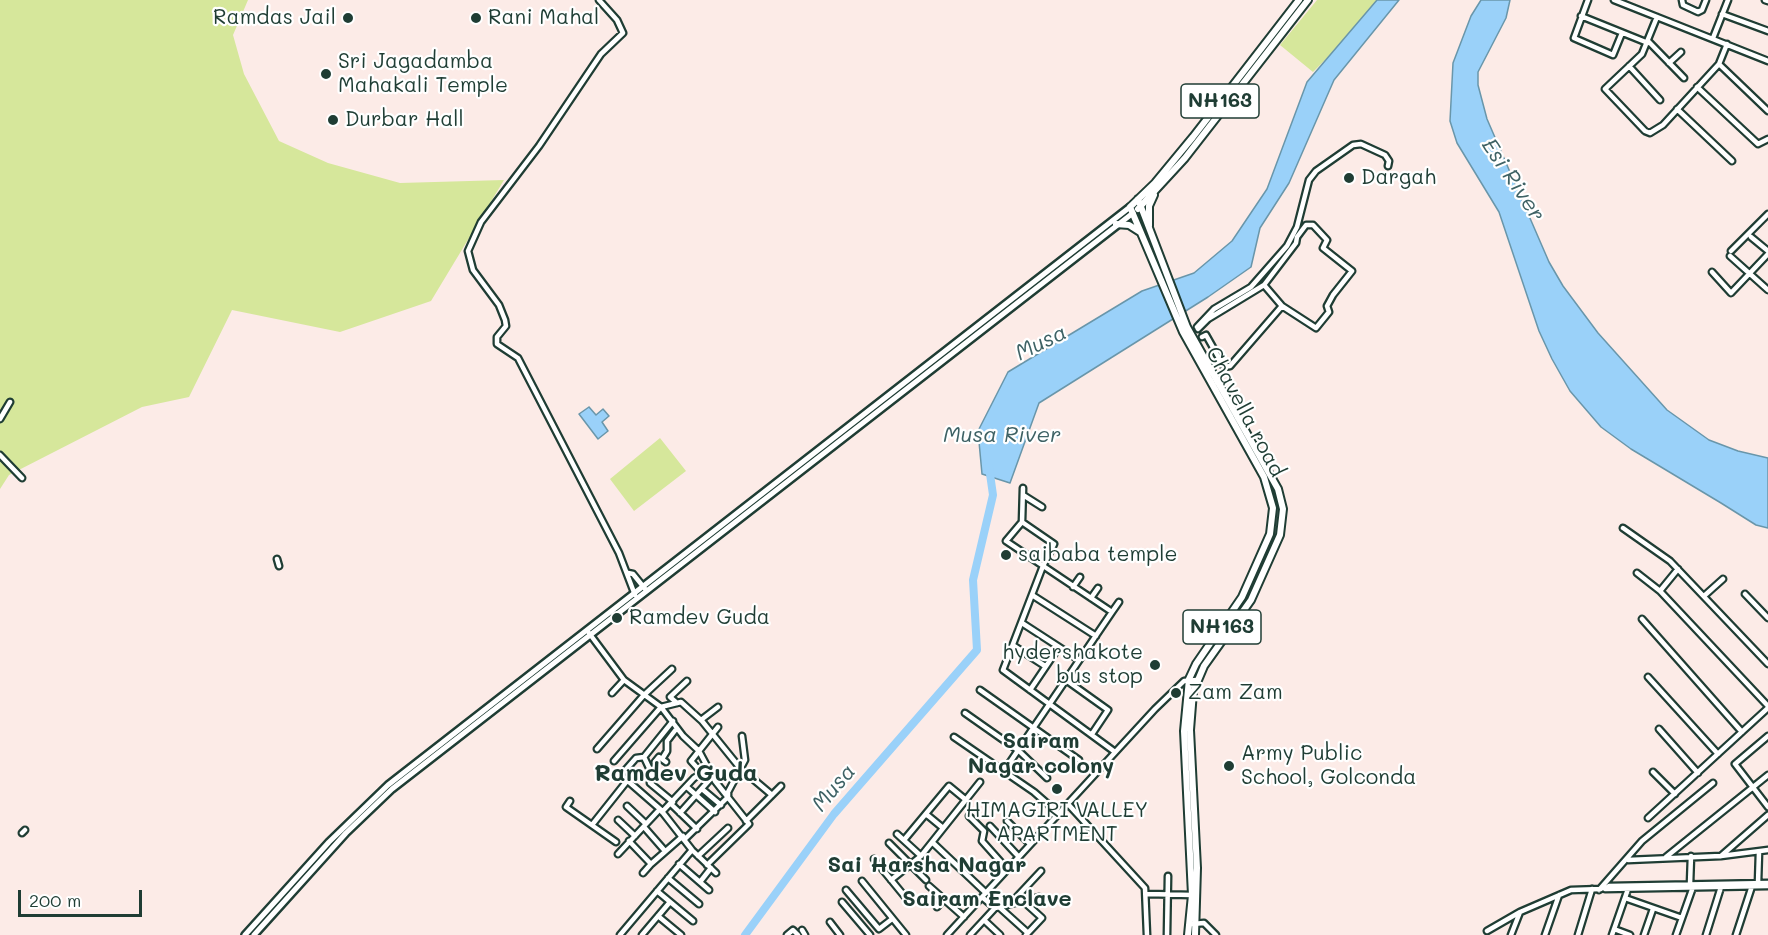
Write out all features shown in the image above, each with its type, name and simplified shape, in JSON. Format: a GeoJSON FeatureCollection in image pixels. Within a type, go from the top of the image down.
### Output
{"type":"FeatureCollection","features":[{"type":"Feature","properties":{"kind":"highway","name":"NH163"},"geometry":{"type":"LineString","coordinates":[[1136,209],[1299,0]]}},
{"type":"Feature","properties":{"kind":"highway","name":"NH163"},"geometry":{"type":"LineString","coordinates":[[1149,229],[1149,206],[1173,171],[1308,0]]}},
{"type":"Feature","properties":{"kind":"highway"},"geometry":{"type":"LineString","coordinates":[[1136,209],[1173,171]]}},
{"type":"Feature","properties":{"kind":"highway","name":"Chavella road"},"geometry":{"type":"LineString","coordinates":[[1136,209],[1149,229],[1191,340],[1278,489],[1283,518],[1280,535],[1251,600],[1213,652],[1192,692],[1190,730],[1197,868],[1193,924],[1188,935]]}},
{"type":"Feature","properties":{"kind":"highway","name":"Chavella road"},"geometry":{"type":"LineString","coordinates":[[1136,209],[1140,233],[1150,259],[1264,477],[1273,511],[1270,534],[1242,597],[1196,664],[1189,679],[1184,731],[1195,935]]}},
{"type":"Feature","properties":{"kind":"highway"},"geometry":{"type":"LineString","coordinates":[[1116,224],[1129,225],[1140,233]]}},
{"type":"Feature","properties":{"kind":"main road"},"geometry":{"type":"LineString","coordinates":[[245,935],[365,805],[587,631],[636,598],[644,588],[1136,209]]}},
{"type":"Feature","properties":{"kind":"main road"},"geometry":{"type":"LineString","coordinates":[[254,935],[369,809],[633,591],[644,588],[1136,209]]}},
{"type":"Feature","properties":{"kind":"street"},"geometry":{"type":"LineString","coordinates":[[599,0],[617,20],[623,33],[601,54],[539,146],[481,222],[468,252],[473,270],[499,305],[505,320],[506,326],[497,337],[497,344],[518,358],[628,573],[627,577],[636,598]]}},
{"type":"Feature","properties":{"kind":"street"},"geometry":{"type":"LineString","coordinates":[[1588,0],[1574,38],[1613,55],[1622,33]]}},
{"type":"Feature","properties":{"kind":"street"},"geometry":{"type":"LineString","coordinates":[[1614,0],[1768,61]]}},
{"type":"Feature","properties":{"kind":"street"},"geometry":{"type":"LineString","coordinates":[[1627,6],[1630,0]]}},
{"type":"Feature","properties":{"kind":"street"},"geometry":{"type":"LineString","coordinates":[[1682,0],[1683,5],[1698,12],[1702,10],[1706,0]]}},
{"type":"Feature","properties":{"kind":"street"},"geometry":{"type":"LineString","coordinates":[[1713,38],[1728,0]]}},
{"type":"Feature","properties":{"kind":"street"},"geometry":{"type":"LineString","coordinates":[[1722,14],[1768,31]]}},
{"type":"Feature","properties":{"kind":"street"},"geometry":{"type":"LineString","coordinates":[[1581,16],[1648,42],[1684,78]]}},
{"type":"Feature","properties":{"kind":"street"},"geometry":{"type":"LineString","coordinates":[[1657,17],[1642,54],[1605,89],[1636,125],[1650,133],[1658,130],[1719,64],[1727,44]]}},
{"type":"Feature","properties":{"kind":"street"},"geometry":{"type":"LineString","coordinates":[[1669,63],[1681,52]]}},
{"type":"Feature","properties":{"kind":"street"},"geometry":{"type":"LineString","coordinates":[[1719,64],[1768,111]]}},
{"type":"Feature","properties":{"kind":"street"},"geometry":{"type":"LineString","coordinates":[[1629,66],[1660,100]]}},
{"type":"Feature","properties":{"kind":"street"},"geometry":{"type":"LineString","coordinates":[[1697,87],[1758,144],[1768,138]]}},
{"type":"Feature","properties":{"kind":"street"},"geometry":{"type":"LineString","coordinates":[[1677,109],[1732,161]]}},
{"type":"Feature","properties":{"kind":"street"},"geometry":{"type":"LineString","coordinates":[[1202,332],[1214,309],[1251,287],[1287,246],[1298,227],[1309,180],[1316,171],[1353,145],[1361,144],[1385,155],[1389,161],[1388,166]]}},
{"type":"Feature","properties":{"kind":"street"},"geometry":{"type":"LineString","coordinates":[[1768,214],[1730,254],[1768,290]]}},
{"type":"Feature","properties":{"kind":"street"},"geometry":{"type":"LineString","coordinates":[[1202,332],[1208,319],[1264,285],[1296,243],[1297,237],[1306,225],[1313,225],[1327,240],[1323,248],[1352,271],[1333,295],[1327,306],[1329,312],[1316,328],[1282,306],[1264,285]]}},
{"type":"Feature","properties":{"kind":"street"},"geometry":{"type":"LineString","coordinates":[[1712,272],[1731,293],[1768,253],[1751,237]]}},
{"type":"Feature","properties":{"kind":"street"},"geometry":{"type":"LineString","coordinates":[[1202,332],[1224,368],[1230,366],[1282,306]]}},
{"type":"Feature","properties":{"kind":"street"},"geometry":{"type":"LineString","coordinates":[[0,419],[10,402]]}},
{"type":"Feature","properties":{"kind":"street"},"geometry":{"type":"LineString","coordinates":[[0,455],[22,478]]}},
{"type":"Feature","properties":{"kind":"street"},"geometry":{"type":"LineString","coordinates":[[1023,488],[1022,522],[1006,541],[1112,612]]}},
{"type":"Feature","properties":{"kind":"street"},"geometry":{"type":"LineString","coordinates":[[1023,495],[1042,507]]}},
{"type":"Feature","properties":{"kind":"street"},"geometry":{"type":"LineString","coordinates":[[1022,522],[1053,542],[1003,670],[1115,752]]}},
{"type":"Feature","properties":{"kind":"street"},"geometry":{"type":"LineString","coordinates":[[1623,528],[1678,569],[1768,664]]}},
{"type":"Feature","properties":{"kind":"street"},"geometry":{"type":"LineString","coordinates":[[277,559],[279,566]]}},
{"type":"Feature","properties":{"kind":"street"},"geometry":{"type":"LineString","coordinates":[[1660,591],[1678,569]]}},
{"type":"Feature","properties":{"kind":"street"},"geometry":{"type":"LineString","coordinates":[[628,573],[633,574],[644,588]]}},
{"type":"Feature","properties":{"kind":"street"},"geometry":{"type":"LineString","coordinates":[[1637,573],[1660,591],[1768,707],[1648,818]]}},
{"type":"Feature","properties":{"kind":"street"},"geometry":{"type":"LineString","coordinates":[[1074,586],[1080,578]]}},
{"type":"Feature","properties":{"kind":"street"},"geometry":{"type":"LineString","coordinates":[[1704,596],[1722,579]]}},
{"type":"Feature","properties":{"kind":"street"},"geometry":{"type":"LineString","coordinates":[[1091,598],[1098,588]]}},
{"type":"Feature","properties":{"kind":"street"},"geometry":{"type":"LineString","coordinates":[[1745,594],[1768,618]]}},
{"type":"Feature","properties":{"kind":"street"},"geometry":{"type":"LineString","coordinates":[[1032,595],[1096,636]]}},
{"type":"Feature","properties":{"kind":"street"},"geometry":{"type":"LineString","coordinates":[[1004,771],[1119,602]]}},
{"type":"Feature","properties":{"kind":"street"},"geometry":{"type":"LineString","coordinates":[[1642,619],[1742,732]]}},
{"type":"Feature","properties":{"kind":"street"},"geometry":{"type":"LineString","coordinates":[[1022,623],[1079,660]]}},
{"type":"Feature","properties":{"kind":"street"},"geometry":{"type":"LineString","coordinates":[[587,631],[624,680],[661,706],[677,728],[699,751],[713,776],[749,824],[709,867],[700,882]]}},
{"type":"Feature","properties":{"kind":"street"},"geometry":{"type":"LineString","coordinates":[[1014,646],[1045,666]]}},
{"type":"Feature","properties":{"kind":"street"},"geometry":{"type":"LineString","coordinates":[[1029,690],[1059,647]]}},
{"type":"Feature","properties":{"kind":"street"},"geometry":{"type":"LineString","coordinates":[[597,749],[644,695],[672,669]]}},
{"type":"Feature","properties":{"kind":"street"},"geometry":{"type":"LineString","coordinates":[[1648,677],[1718,754]]}},
{"type":"Feature","properties":{"kind":"street"},"geometry":{"type":"LineString","coordinates":[[947,935],[1176,688],[1189,679],[1197,680]]}},
{"type":"Feature","properties":{"kind":"street"},"geometry":{"type":"LineString","coordinates":[[612,693],[624,680]]}},
{"type":"Feature","properties":{"kind":"street"},"geometry":{"type":"LineString","coordinates":[[1066,680],[1108,710],[1092,734]]}},
{"type":"Feature","properties":{"kind":"street"},"geometry":{"type":"LineString","coordinates":[[677,703],[670,697],[687,681]]}},
{"type":"Feature","properties":{"kind":"street"},"geometry":{"type":"LineString","coordinates":[[980,690],[1079,760]]}},
{"type":"Feature","properties":{"kind":"street"},"geometry":{"type":"LineString","coordinates":[[614,761],[661,706],[681,702],[701,720],[740,768],[772,795]]}},
{"type":"Feature","properties":{"kind":"street"},"geometry":{"type":"LineString","coordinates":[[701,720],[718,707]]}},
{"type":"Feature","properties":{"kind":"street"},"geometry":{"type":"LineString","coordinates":[[965,713],[1019,751],[1047,778]]}},
{"type":"Feature","properties":{"kind":"street"},"geometry":{"type":"LineString","coordinates":[[673,721],[644,757],[636,758],[622,773],[661,811],[684,837],[692,850],[716,873]]}},
{"type":"Feature","properties":{"kind":"street"},"geometry":{"type":"LineString","coordinates":[[700,772],[691,761],[718,727]]}},
{"type":"Feature","properties":{"kind":"street"},"geometry":{"type":"LineString","coordinates":[[655,762],[659,757],[664,760],[668,740],[677,728]]}},
{"type":"Feature","properties":{"kind":"street"},"geometry":{"type":"LineString","coordinates":[[1659,729],[1698,773]]}},
{"type":"Feature","properties":{"kind":"street"},"geometry":{"type":"LineString","coordinates":[[662,734],[668,740]]}},
{"type":"Feature","properties":{"kind":"street"},"geometry":{"type":"LineString","coordinates":[[643,873],[666,851],[697,829],[728,796],[745,760],[742,736]]}},
{"type":"Feature","properties":{"kind":"street"},"geometry":{"type":"LineString","coordinates":[[954,736],[1034,792],[1058,813]]}},
{"type":"Feature","properties":{"kind":"street"},"geometry":{"type":"LineString","coordinates":[[1768,736],[1736,764],[1768,807]]}},
{"type":"Feature","properties":{"kind":"street"},"geometry":{"type":"LineString","coordinates":[[644,757],[652,774],[650,783],[697,829]]}},
{"type":"Feature","properties":{"kind":"street"},"geometry":{"type":"LineString","coordinates":[[618,854],[645,825],[672,803],[700,772],[710,769]]}},
{"type":"Feature","properties":{"kind":"street"},"geometry":{"type":"LineString","coordinates":[[1653,772],[1675,794]]}},
{"type":"Feature","properties":{"kind":"street"},"geometry":{"type":"LineString","coordinates":[[1666,857],[1768,775]]}},
{"type":"Feature","properties":{"kind":"street"},"geometry":{"type":"LineString","coordinates":[[680,813],[713,776]]}},
{"type":"Feature","properties":{"kind":"street"},"geometry":{"type":"LineString","coordinates":[[694,778],[721,805]]}},
{"type":"Feature","properties":{"kind":"street"},"geometry":{"type":"LineString","coordinates":[[592,825],[627,780]]}},
{"type":"Feature","properties":{"kind":"street"},"geometry":{"type":"LineString","coordinates":[[891,880],[921,856],[980,782]]}},
{"type":"Feature","properties":{"kind":"street"},"geometry":{"type":"LineString","coordinates":[[1602,889],[1654,830],[1713,783]]}},
{"type":"Feature","properties":{"kind":"street"},"geometry":{"type":"LineString","coordinates":[[746,820],[781,786]]}},
{"type":"Feature","properties":{"kind":"street"},"geometry":{"type":"LineString","coordinates":[[904,840],[949,786],[966,800]]}},
{"type":"Feature","properties":{"kind":"street"},"geometry":{"type":"LineString","coordinates":[[687,787],[715,812]]}},
{"type":"Feature","properties":{"kind":"street"},"geometry":{"type":"LineString","coordinates":[[570,801],[567,807],[616,842]]}},
{"type":"Feature","properties":{"kind":"street"},"geometry":{"type":"LineString","coordinates":[[1068,804],[1145,888],[1148,894],[1147,935]]}},
{"type":"Feature","properties":{"kind":"street"},"geometry":{"type":"LineString","coordinates":[[627,806],[666,851]]}},
{"type":"Feature","properties":{"kind":"street"},"geometry":{"type":"LineString","coordinates":[[926,814],[943,828]]}},
{"type":"Feature","properties":{"kind":"street"},"geometry":{"type":"LineString","coordinates":[[1721,856],[1768,815]]}},
{"type":"Feature","properties":{"kind":"street"},"geometry":{"type":"LineString","coordinates":[[969,816],[984,831],[982,841],[1008,869]]}},
{"type":"Feature","properties":{"kind":"street"},"geometry":{"type":"LineString","coordinates":[[618,820],[635,836]]}},
{"type":"Feature","properties":{"kind":"street"},"geometry":{"type":"LineString","coordinates":[[1006,821],[1030,844]]}},
{"type":"Feature","properties":{"kind":"street"},"geometry":{"type":"LineString","coordinates":[[990,826],[1019,857]]}},
{"type":"Feature","properties":{"kind":"street"},"geometry":{"type":"LineString","coordinates":[[698,856],[728,828]]}},
{"type":"Feature","properties":{"kind":"street"},"geometry":{"type":"LineString","coordinates":[[897,834],[921,856]]}},
{"type":"Feature","properties":{"kind":"street"},"geometry":{"type":"LineString","coordinates":[[629,841],[651,864]]}},
{"type":"Feature","properties":{"kind":"street"},"geometry":{"type":"LineString","coordinates":[[932,842],[984,895],[1027,934],[1042,918],[1022,900]]}},
{"type":"Feature","properties":{"kind":"street"},"geometry":{"type":"LineString","coordinates":[[889,843],[926,880]]}},
{"type":"Feature","properties":{"kind":"street"},"geometry":{"type":"LineString","coordinates":[[623,934],[692,850]]}},
{"type":"Feature","properties":{"kind":"street"},"geometry":{"type":"LineString","coordinates":[[1628,861],[1666,857],[1721,856],[1768,850]]}},
{"type":"Feature","properties":{"kind":"street"},"geometry":{"type":"LineString","coordinates":[[1758,883],[1759,852]]}},
{"type":"Feature","properties":{"kind":"street"},"geometry":{"type":"LineString","coordinates":[[1676,935],[1691,886],[1690,856]]}},
{"type":"Feature","properties":{"kind":"street"},"geometry":{"type":"LineString","coordinates":[[874,859],[906,898]]}},
{"type":"Feature","properties":{"kind":"street"},"geometry":{"type":"LineString","coordinates":[[679,864],[709,890]]}},
{"type":"Feature","properties":{"kind":"street"},"geometry":{"type":"LineString","coordinates":[[1012,902],[1041,871]]}},
{"type":"Feature","properties":{"kind":"street"},"geometry":{"type":"LineString","coordinates":[[1167,935],[1168,876]]}},
{"type":"Feature","properties":{"kind":"street"},"geometry":{"type":"LineString","coordinates":[[668,878],[699,904]]}},
{"type":"Feature","properties":{"kind":"street"},"geometry":{"type":"LineString","coordinates":[[862,881],[906,935]]}},
{"type":"Feature","properties":{"kind":"street"},"geometry":{"type":"LineString","coordinates":[[1602,889],[1609,886],[1721,887],[1768,884]]}},
{"type":"Feature","properties":{"kind":"street"},"geometry":{"type":"LineString","coordinates":[[1487,931],[1520,912],[1571,890],[1768,884]]}},
{"type":"Feature","properties":{"kind":"street"},"geometry":{"type":"LineString","coordinates":[[929,886],[964,917]]}},
{"type":"Feature","properties":{"kind":"street"},"geometry":{"type":"LineString","coordinates":[[1736,935],[1752,886]]}},
{"type":"Feature","properties":{"kind":"street"},"geometry":{"type":"LineString","coordinates":[[1706,935],[1721,887]]}},
{"type":"Feature","properties":{"kind":"street"},"geometry":{"type":"LineString","coordinates":[[1628,889],[1613,932],[1630,935]]}},
{"type":"Feature","properties":{"kind":"street"},"geometry":{"type":"LineString","coordinates":[[846,890],[879,929],[892,919]]}},
{"type":"Feature","properties":{"kind":"street"},"geometry":{"type":"LineString","coordinates":[[1578,935],[1592,890]]}},
{"type":"Feature","properties":{"kind":"street"},"geometry":{"type":"LineString","coordinates":[[657,891],[693,921]]}},
{"type":"Feature","properties":{"kind":"street"},"geometry":{"type":"LineString","coordinates":[[1148,894],[1192,896]]}},
{"type":"Feature","properties":{"kind":"street"},"geometry":{"type":"LineString","coordinates":[[1545,935],[1559,895]]}},
{"type":"Feature","properties":{"kind":"street"},"geometry":{"type":"LineString","coordinates":[[970,935],[997,907],[1039,897]]}},
{"type":"Feature","properties":{"kind":"street"},"geometry":{"type":"LineString","coordinates":[[1625,898],[1682,918]]}},
{"type":"Feature","properties":{"kind":"street"},"geometry":{"type":"LineString","coordinates":[[937,907],[944,899]]}},
{"type":"Feature","properties":{"kind":"street"},"geometry":{"type":"LineString","coordinates":[[642,935],[670,902]]}},
{"type":"Feature","properties":{"kind":"street"},"geometry":{"type":"LineString","coordinates":[[842,902],[870,935]]}},
{"type":"Feature","properties":{"kind":"street"},"geometry":{"type":"LineString","coordinates":[[1644,935],[1653,909]]}},
{"type":"Feature","properties":{"kind":"street"},"geometry":{"type":"LineString","coordinates":[[1512,935],[1520,912]]}},
{"type":"Feature","properties":{"kind":"street"},"geometry":{"type":"LineString","coordinates":[[658,916],[681,935]]}},
{"type":"Feature","properties":{"kind":"street"},"geometry":{"type":"LineString","coordinates":[[984,920],[1000,935]]}},
{"type":"Feature","properties":{"kind":"street"},"geometry":{"type":"LineString","coordinates":[[830,922],[840,935]]}},
{"type":"Feature","properties":{"kind":"street"},"geometry":{"type":"LineString","coordinates":[[1193,924],[1206,924],[1216,935]]}},
{"type":"Feature","properties":{"kind":"street"},"geometry":{"type":"LineString","coordinates":[[647,930],[653,935]]}},
{"type":"Feature","properties":{"kind":"street"},"geometry":{"type":"LineString","coordinates":[[787,935],[793,930],[802,933]]}},
{"type":"Feature","properties":{"kind":"green space"},"geometry":{"type":"Polygon","coordinates":[[[0,0],[248,0],[233,35],[244,74],[279,141],[328,163],[400,183],[504,180],[431,301],[340,332],[232,310],[189,397],[142,407],[9,475],[0,489],[0,0]]]}},
{"type":"Feature","properties":{"kind":"green space"},"geometry":{"type":"Polygon","coordinates":[[[1317,0],[1377,0],[1350,35],[1313,72],[1280,45],[1317,0]]]}},
{"type":"Feature","properties":{"kind":"green space"},"geometry":{"type":"Polygon","coordinates":[[[660,438],[686,471],[634,511],[610,479],[660,438]]]}},
{"type":"Feature","properties":{"kind":"water","name":"Musa River"},"geometry":{"type":"Polygon","coordinates":[[[1377,0],[1399,0],[1334,80],[1289,183],[1260,228],[1251,267],[1208,297],[1039,403],[1010,483],[982,474],[978,431],[1008,372],[1142,291],[1194,273],[1232,241],[1267,189],[1307,82],[1377,0]]]}},
{"type":"Feature","properties":{"kind":"water","name":"Esi River"},"geometry":{"type":"Polygon","coordinates":[[[1481,0],[1510,0],[1506,18],[1478,72],[1478,85],[1487,119],[1549,262],[1563,286],[1598,333],[1667,410],[1709,440],[1738,451],[1768,458],[1768,528],[1756,525],[1631,449],[1601,427],[1570,391],[1552,359],[1539,331],[1499,212],[1457,143],[1450,121],[1453,63],[1471,16],[1481,0]]]}},
{"type":"Feature","properties":{"kind":"water"},"geometry":{"type":"Polygon","coordinates":[[[589,407],[596,415],[603,409],[609,416],[602,422],[608,431],[598,439],[579,414],[589,407]]]}},
{"type":"Feature","properties":{"kind":"waterway","name":"Musa"},"geometry":{"type":"LineString","coordinates":[[745,935],[834,814],[977,650],[973,580],[993,495],[989,467]]}},
{"type":"Feature","properties":{"kind":"place","name":"Ramdas Jail"},"geometry":{"type":"Point","coordinates":[348,18]}},
{"type":"Feature","properties":{"kind":"place","name":"Rani Mahal"},"geometry":{"type":"Point","coordinates":[476,18]}},
{"type":"Feature","properties":{"kind":"place","name":"Sri Jagadamba Mahakali Temple"},"geometry":{"type":"Point","coordinates":[326,74]}},
{"type":"Feature","properties":{"kind":"place","name":"Durbar Hall"},"geometry":{"type":"Point","coordinates":[333,120]}},
{"type":"Feature","properties":{"kind":"place","name":"Dargah"},"geometry":{"type":"Point","coordinates":[1349,178]}},
{"type":"Feature","properties":{"kind":"place","name":"saibaba temple"},"geometry":{"type":"Point","coordinates":[1006,555]}},
{"type":"Feature","properties":{"kind":"place","name":"Ramdev Guda"},"geometry":{"type":"Point","coordinates":[617,618]}},
{"type":"Feature","properties":{"kind":"place","name":"hydershakote bus stop"},"geometry":{"type":"Point","coordinates":[1155,665]}},
{"type":"Feature","properties":{"kind":"place","name":"Zam Zam"},"geometry":{"type":"Point","coordinates":[1176,693]}},
{"type":"Feature","properties":{"kind":"place","name":"Army Public School, Golconda"},"geometry":{"type":"Point","coordinates":[1229,766]}},
{"type":"Feature","properties":{"kind":"place","name":"HIMAGIRI VALLEY APARTMENT"},"geometry":{"type":"Point","coordinates":[1057,789]}},
{"type":"Feature","properties":{"kind":"district","name":"Sairam Nagar colony"},"geometry":{"type":"Point","coordinates":[1041,754]}},
{"type":"Feature","properties":{"kind":"district","name":"Ramdev Guda"},"geometry":{"type":"Point","coordinates":[676,774]}},
{"type":"Feature","properties":{"kind":"district","name":"Sai Harsha Nagar"},"geometry":{"type":"Point","coordinates":[927,865]}},
{"type":"Feature","properties":{"kind":"district","name":"Sairam Enclave"},"geometry":{"type":"Point","coordinates":[987,899]}}]}
